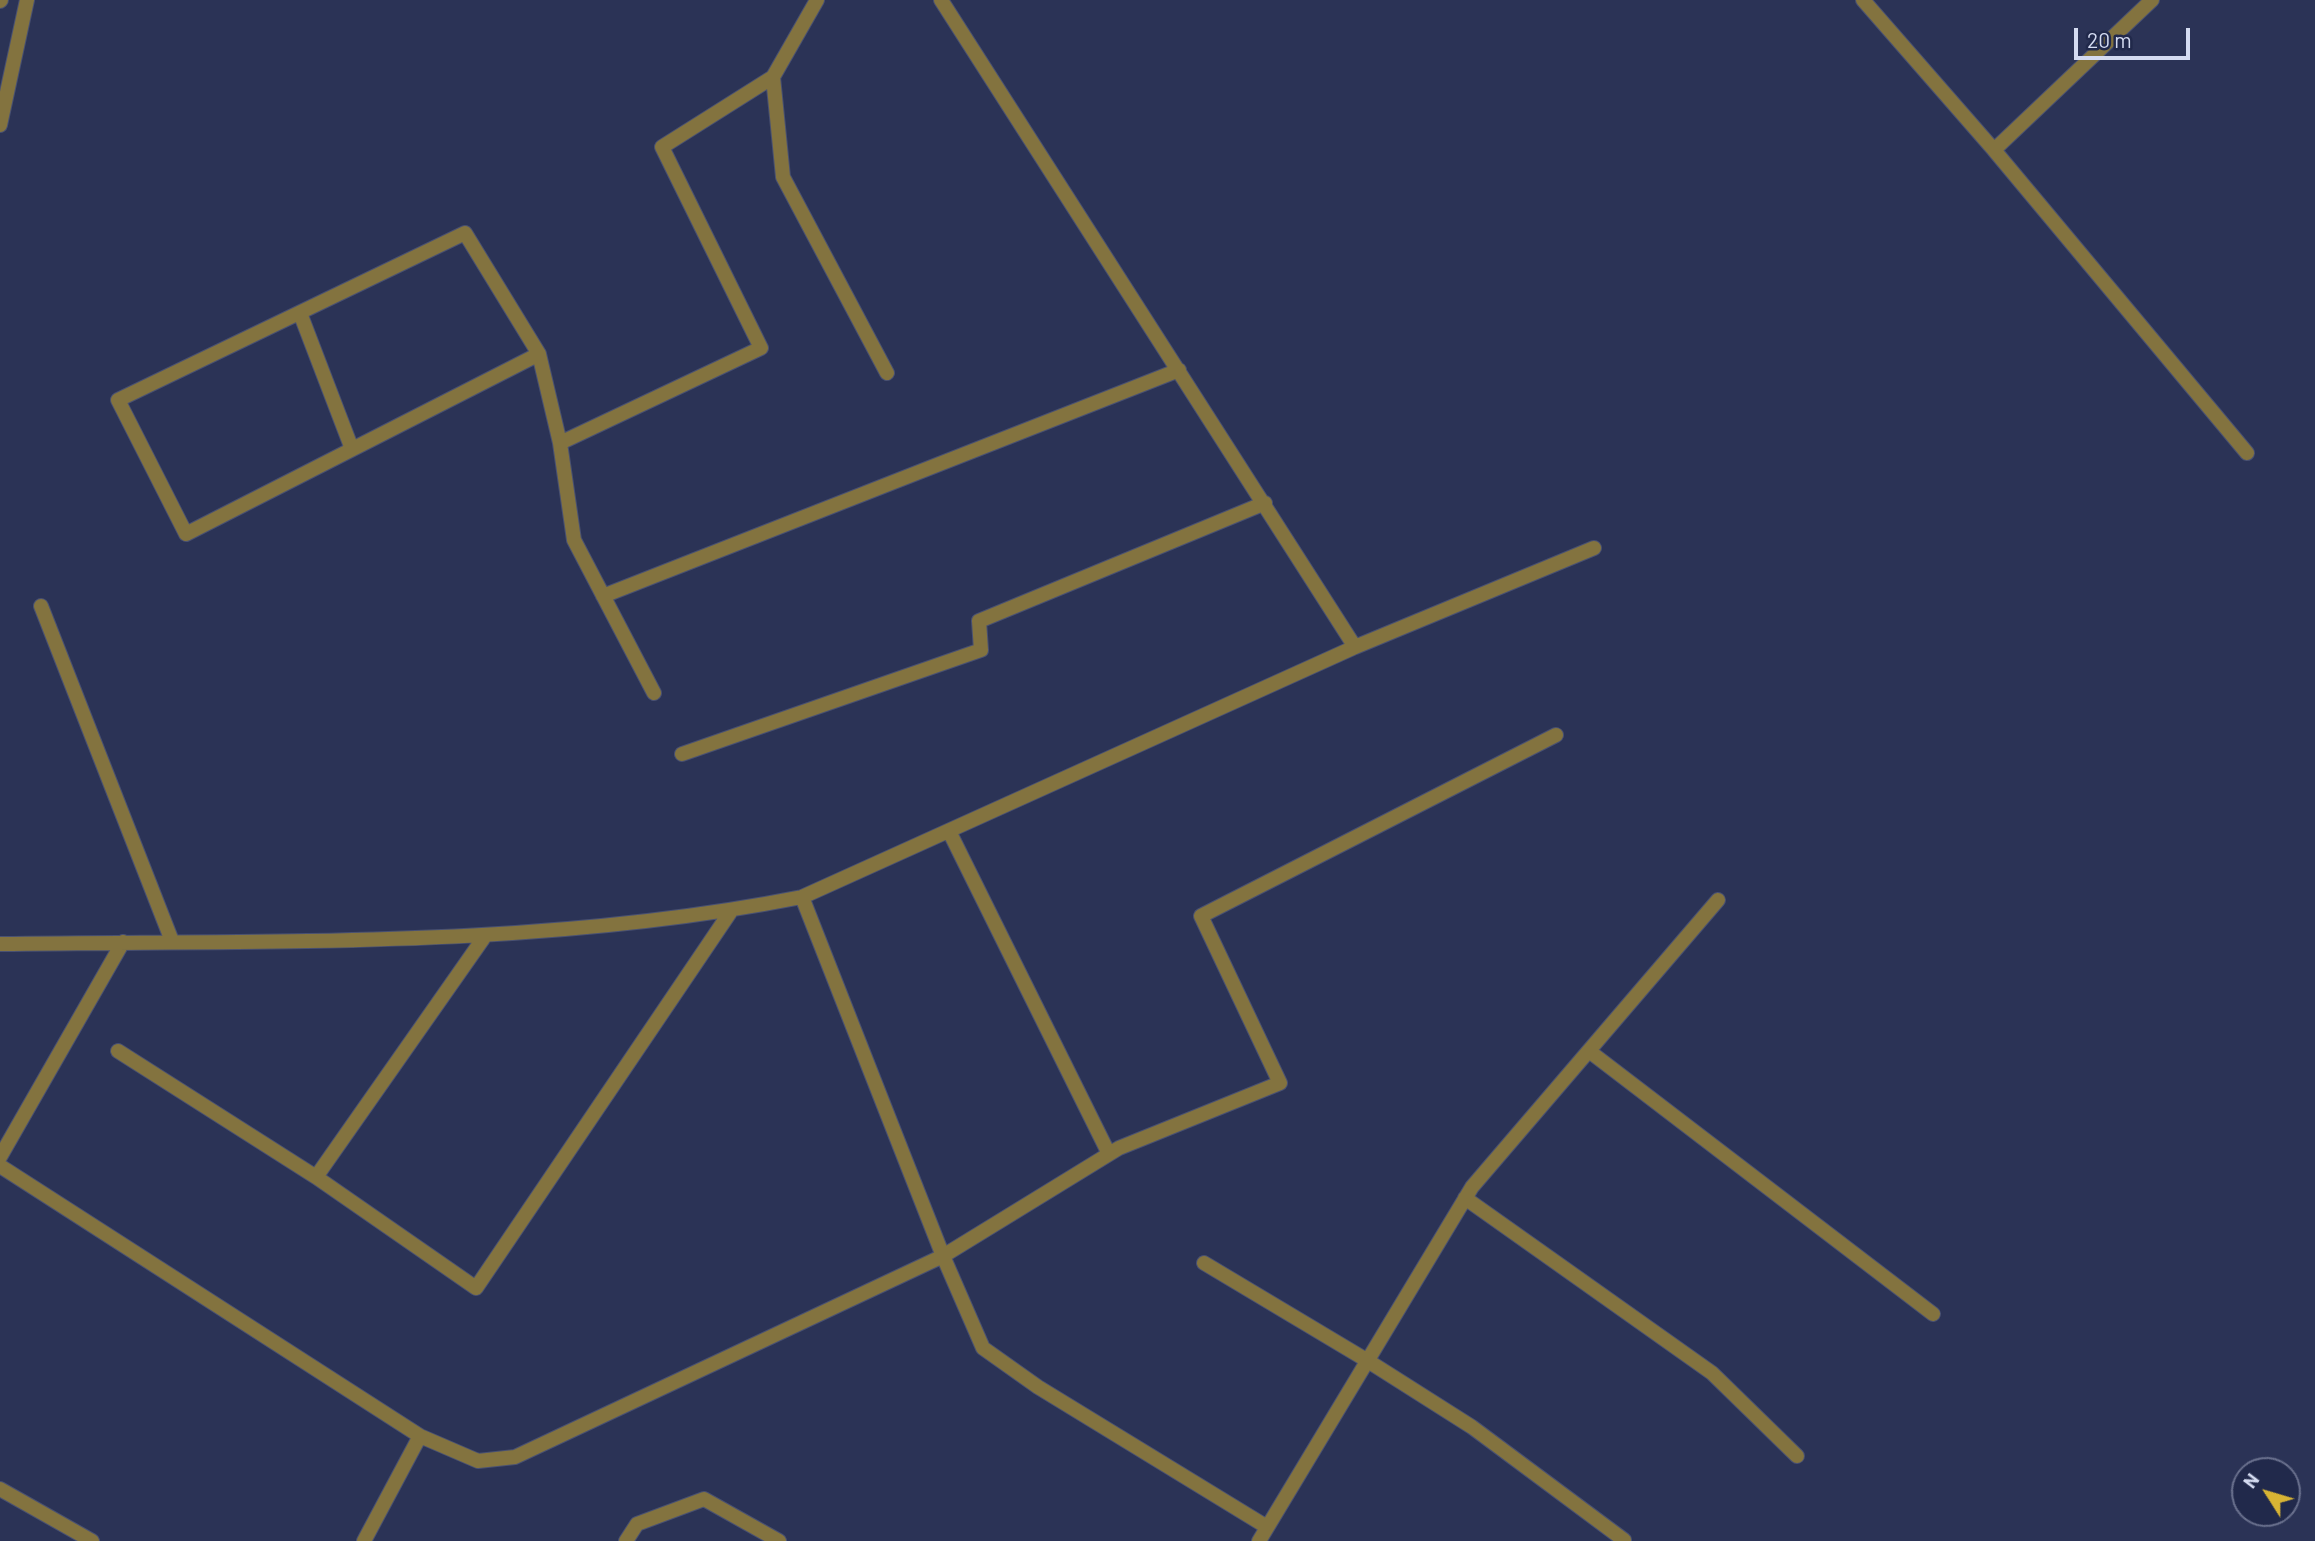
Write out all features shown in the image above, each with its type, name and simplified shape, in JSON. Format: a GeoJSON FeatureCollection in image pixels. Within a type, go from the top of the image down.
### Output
{"type":"FeatureCollection","features":[{"type":"Feature","properties":{"kind":"street"},"geometry":{"type":"LineString","coordinates":[[0,125],[27,0]]}},
{"type":"Feature","properties":{"kind":"street"},"geometry":{"type":"LineString","coordinates":[[560,443],[761,348],[662,147],[773,77],[817,0]]}},
{"type":"Feature","properties":{"kind":"street"},"geometry":{"type":"LineString","coordinates":[[941,0],[1355,647]]}},
{"type":"Feature","properties":{"kind":"street"},"geometry":{"type":"LineString","coordinates":[[1863,0],[1994,150],[2247,453]]}},
{"type":"Feature","properties":{"kind":"street"},"geometry":{"type":"LineString","coordinates":[[1994,150],[2152,0]]}},
{"type":"Feature","properties":{"kind":"street"},"geometry":{"type":"LineString","coordinates":[[773,77],[783,177],[887,373]]}},
{"type":"Feature","properties":{"kind":"street"},"geometry":{"type":"LineString","coordinates":[[539,354],[186,534],[118,400],[465,233],[539,354],[560,443],[574,540],[654,693]]}},
{"type":"Feature","properties":{"kind":"street"},"geometry":{"type":"LineString","coordinates":[[300,313],[352,449]]}},
{"type":"Feature","properties":{"kind":"street"},"geometry":{"type":"LineString","coordinates":[[603,596],[1179,370]]}},
{"type":"Feature","properties":{"kind":"street"},"geometry":{"type":"LineString","coordinates":[[682,754],[981,650],[979,621],[1265,503]]}},
{"type":"Feature","properties":{"kind":"street"},"geometry":{"type":"LineString","coordinates":[[0,944],[485,936],[731,911],[802,897],[1355,647],[1594,548]]}},
{"type":"Feature","properties":{"kind":"street"},"geometry":{"type":"LineString","coordinates":[[41,606],[172,941]]}},
{"type":"Feature","properties":{"kind":"street"},"geometry":{"type":"LineString","coordinates":[[0,1166],[420,1436],[478,1461],[515,1457],[943,1256],[1109,1154],[1280,1083],[1201,916],[1556,736]]}},
{"type":"Feature","properties":{"kind":"street"},"geometry":{"type":"LineString","coordinates":[[949,831],[1109,1154]]}},
{"type":"Feature","properties":{"kind":"street"},"geometry":{"type":"LineString","coordinates":[[802,897],[943,1256],[984,1348],[1038,1387],[1267,1527]]}},
{"type":"Feature","properties":{"kind":"street"},"geometry":{"type":"LineString","coordinates":[[1259,1541],[1472,1187],[1718,900]]}},
{"type":"Feature","properties":{"kind":"street"},"geometry":{"type":"LineString","coordinates":[[118,1051],[316,1177],[476,1289],[731,911]]}},
{"type":"Feature","properties":{"kind":"street"},"geometry":{"type":"LineString","coordinates":[[316,1177],[485,936]]}},
{"type":"Feature","properties":{"kind":"street"},"geometry":{"type":"LineString","coordinates":[[0,1157],[122,942]]}},
{"type":"Feature","properties":{"kind":"street"},"geometry":{"type":"LineString","coordinates":[[1589,1051],[1933,1314]]}},
{"type":"Feature","properties":{"kind":"street"},"geometry":{"type":"LineString","coordinates":[[1465,1198],[1712,1373],[1797,1456]]}},
{"type":"Feature","properties":{"kind":"street"},"geometry":{"type":"LineString","coordinates":[[1204,1263],[1472,1426],[1623,1541]]}},
{"type":"Feature","properties":{"kind":"street"},"geometry":{"type":"LineString","coordinates":[[364,1541],[420,1436]]}},
{"type":"Feature","properties":{"kind":"street"},"geometry":{"type":"LineString","coordinates":[[0,1489],[92,1541]]}},
{"type":"Feature","properties":{"kind":"street"},"geometry":{"type":"LineString","coordinates":[[626,1541],[638,1524],[704,1499],[779,1541]]}}]}
